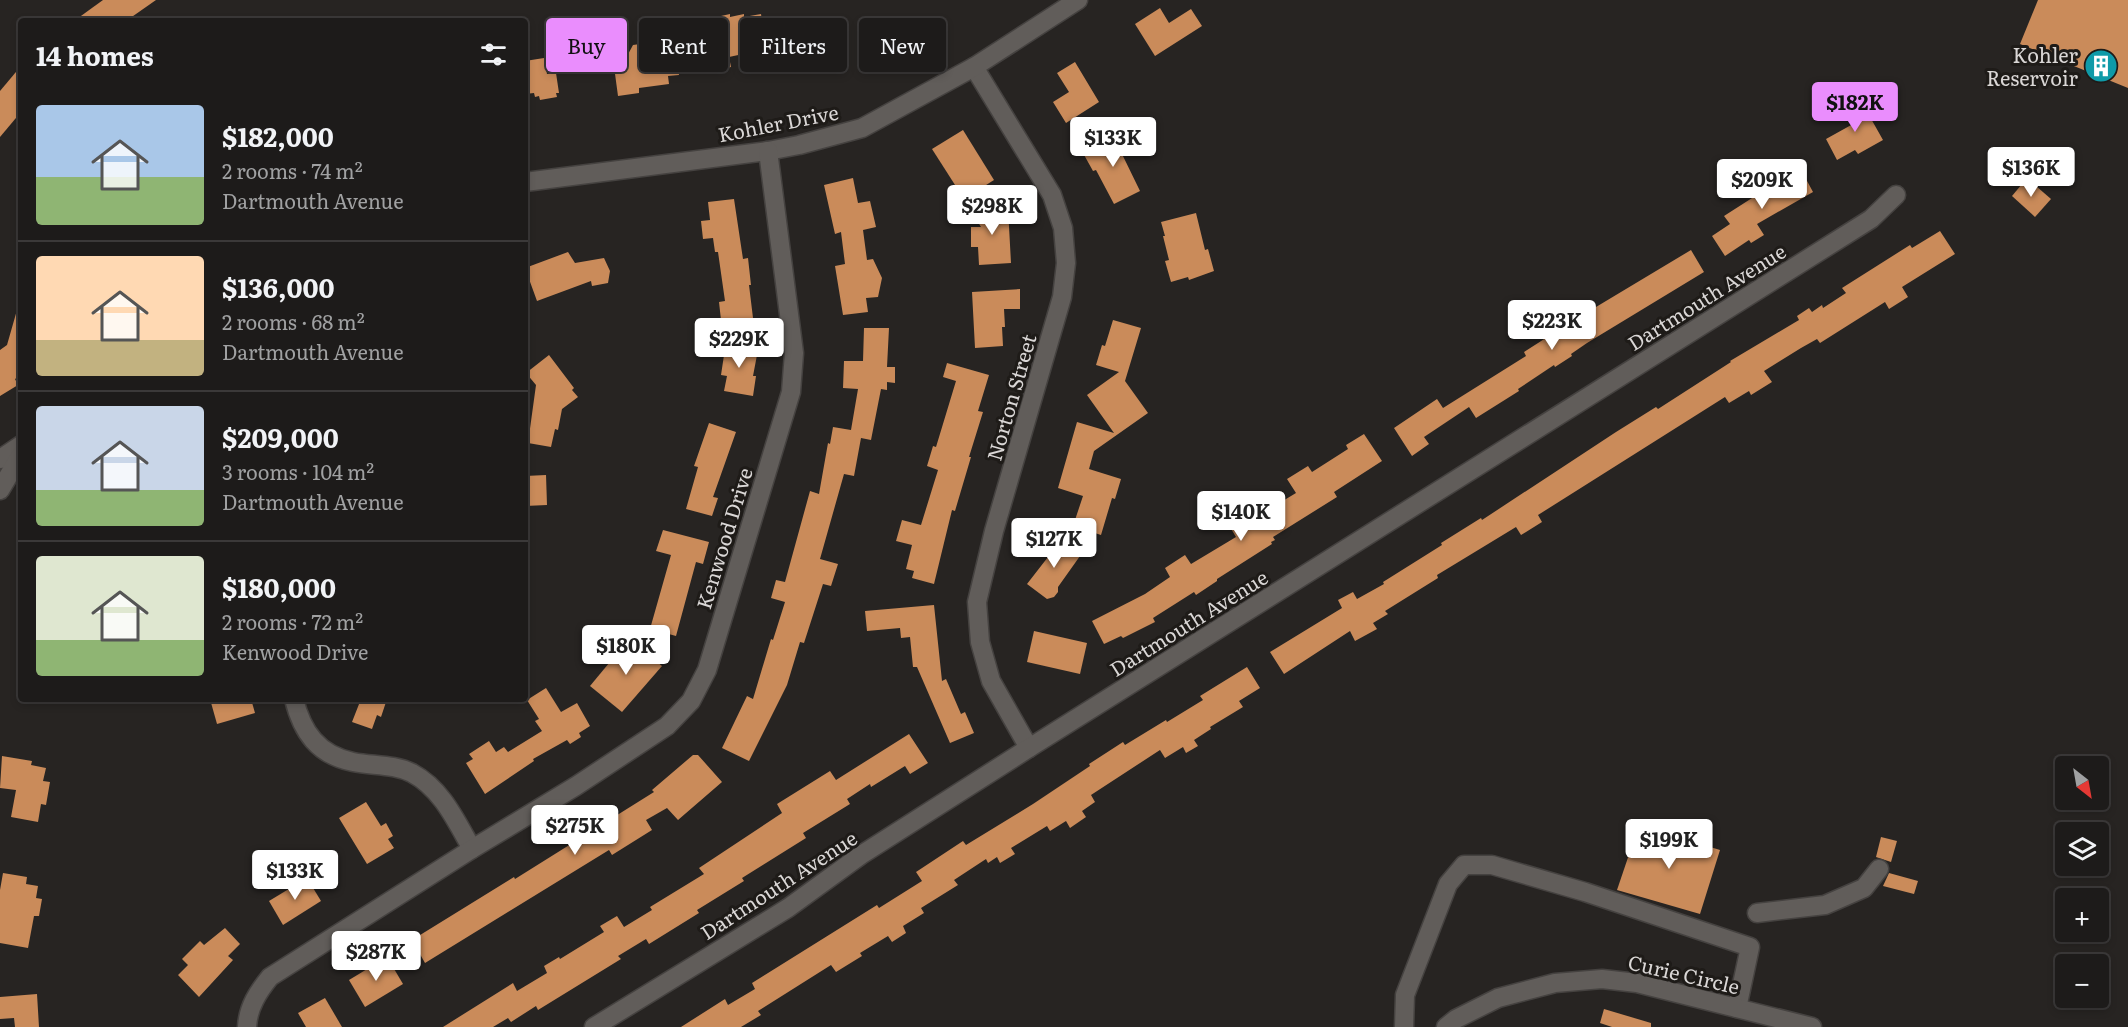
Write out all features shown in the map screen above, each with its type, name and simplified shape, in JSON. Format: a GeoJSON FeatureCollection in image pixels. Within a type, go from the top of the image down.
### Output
{"type":"FeatureCollection","features":[{"type":"Feature","properties":{"kind":"street","name":"Kohler Drive"},"geometry":{"type":"LineString","coordinates":[[528,182],[768,150],[799,145],[862,128],[974,67],[1078,0]]}},
{"type":"Feature","properties":{"kind":"street","name":"Norton Street"},"geometry":{"type":"LineString","coordinates":[[974,67],[1052,195],[1063,228],[1066,263],[1062,297],[978,592],[980,642],[991,681],[1029,748]]}},
{"type":"Feature","properties":{"kind":"street","name":"Kenwood Drive"},"geometry":{"type":"LineString","coordinates":[[247,1027],[247,1018],[255,996],[270,977],[576,786],[667,726],[691,700],[707,670],[790,392],[795,353],[768,150]]}},
{"type":"Feature","properties":{"kind":"street","name":"Dartmouth Avenue"},"geometry":{"type":"LineString","coordinates":[[594,1027],[788,908],[861,855],[1029,748],[1871,219],[1896,195]]}},
{"type":"Feature","properties":{"kind":"street"},"geometry":{"type":"LineString","coordinates":[[0,459],[18,447]]}},
{"type":"Feature","properties":{"kind":"street"},"geometry":{"type":"LineString","coordinates":[[0,490],[18,460]]}},
{"type":"Feature","properties":{"kind":"street"},"geometry":{"type":"LineString","coordinates":[[295,702],[299,718],[314,742],[326,751],[352,762],[387,765],[412,773],[434,789],[451,811],[472,849]]}},
{"type":"Feature","properties":{"kind":"street"},"geometry":{"type":"LineString","coordinates":[[1404,1027],[1405,995],[1448,884],[1464,865],[1492,865],[1585,892],[1750,947],[1737,1008]]}},
{"type":"Feature","properties":{"kind":"street"},"geometry":{"type":"LineString","coordinates":[[1757,914],[1825,905],[1864,888],[1880,870]]}},
{"type":"Feature","properties":{"kind":"street","name":"Curie Circle"},"geometry":{"type":"LineString","coordinates":[[1446,1027],[1456,1019],[1498,998],[1555,983],[1602,979],[1636,983],[1812,1027]]}},
{"type":"Feature","properties":{"kind":"building"},"geometry":{"type":"Polygon","coordinates":[[[103,0],[156,0],[130,18],[78,18],[103,0]]]}},
{"type":"Feature","properties":{"kind":"building","name":"Kohler Reservoir"},"geometry":{"type":"Polygon","coordinates":[[[2038,0],[2128,0],[2128,88],[2020,44],[2038,0]]]}},
{"type":"Feature","properties":{"kind":"building"},"geometry":{"type":"Polygon","coordinates":[[[1160,8],[1169,23],[1191,9],[1202,26],[1155,56],[1135,24],[1160,8]]]}},
{"type":"Feature","properties":{"kind":"building"},"geometry":{"type":"Polygon","coordinates":[[[730,14],[730,17],[744,14],[744,17],[761,14],[762,18],[740,18],[740,55],[729,57],[731,67],[728,68],[728,18],[712,18],[730,14]]]}},
{"type":"Feature","properties":{"kind":"building"},"geometry":{"type":"Polygon","coordinates":[[[639,44],[639,72],[679,72],[679,75],[668,76],[669,84],[639,88],[639,93],[618,96],[615,72],[627,72],[627,56],[633,45],[639,44]]]}},
{"type":"Feature","properties":{"kind":"building"},"geometry":{"type":"Polygon","coordinates":[[[544,58],[547,74],[556,73],[559,93],[556,93],[557,97],[540,100],[539,96],[535,97],[534,93],[528,94],[528,61],[544,58]]]}},
{"type":"Feature","properties":{"kind":"building"},"geometry":{"type":"Polygon","coordinates":[[[1075,62],[1099,102],[1066,123],[1053,102],[1069,92],[1057,73],[1075,62]]]}},
{"type":"Feature","properties":{"kind":"building"},"geometry":{"type":"Polygon","coordinates":[[[18,70],[18,116],[0,137],[0,91],[18,70]]]}},
{"type":"Feature","properties":{"kind":"building"},"geometry":{"type":"Polygon","coordinates":[[[1861,101],[1883,140],[1858,154],[1855,150],[1837,160],[1826,139],[1853,124],[1844,110],[1861,101]]]}},
{"type":"Feature","properties":{"kind":"building"},"geometry":{"type":"Polygon","coordinates":[[[963,130],[994,180],[964,199],[932,149],[963,130]]]}},
{"type":"Feature","properties":{"kind":"building"},"geometry":{"type":"Polygon","coordinates":[[[1123,132],[1131,147],[1121,152],[1140,191],[1114,204],[1096,170],[1093,171],[1083,153],[1123,132]]]}},
{"type":"Feature","properties":{"kind":"building"},"geometry":{"type":"Polygon","coordinates":[[[1799,166],[1813,192],[1757,224],[1764,235],[1751,243],[1749,240],[1725,256],[1712,236],[1730,224],[1724,216],[1763,191],[1764,185],[1799,166]]]}},
{"type":"Feature","properties":{"kind":"building"},"geometry":{"type":"Polygon","coordinates":[[[853,178],[858,203],[870,201],[876,227],[863,230],[867,260],[873,259],[882,278],[878,297],[866,298],[868,312],[843,315],[835,266],[845,264],[841,232],[835,234],[824,185],[853,178]]]}},
{"type":"Feature","properties":{"kind":"building"},"geometry":{"type":"Polygon","coordinates":[[[2027,178],[2051,199],[2035,217],[2012,196],[2027,178]]]}},
{"type":"Feature","properties":{"kind":"building"},"geometry":{"type":"Polygon","coordinates":[[[734,199],[743,259],[748,258],[753,318],[730,321],[731,319],[721,320],[719,302],[725,301],[718,252],[715,252],[713,238],[703,239],[701,221],[710,220],[708,202],[734,199]]]}},
{"type":"Feature","properties":{"kind":"building"},"geometry":{"type":"Polygon","coordinates":[[[1008,208],[1011,263],[979,265],[978,247],[971,247],[971,227],[981,227],[970,209],[1008,208]]]}},
{"type":"Feature","properties":{"kind":"building"},"geometry":{"type":"Polygon","coordinates":[[[1196,213],[1205,250],[1208,249],[1214,271],[1189,280],[1188,277],[1171,282],[1165,261],[1169,260],[1161,222],[1196,213]]]}},
{"type":"Feature","properties":{"kind":"building"},"geometry":{"type":"Polygon","coordinates":[[[1940,231],[1955,254],[1902,287],[1908,297],[1889,309],[1885,302],[1820,343],[1817,339],[1801,348],[1764,371],[1772,382],[1751,395],[1749,391],[1729,403],[1725,397],[1538,515],[1542,522],[1521,535],[1516,527],[1437,575],[1438,578],[1385,611],[1388,614],[1373,623],[1377,629],[1355,641],[1350,631],[1284,674],[1270,652],[1342,608],[1338,600],[1353,592],[1357,599],[1384,584],[1383,582],[1442,545],[1441,543],[1481,518],[1482,520],[1616,432],[1656,407],[1658,409],[1730,361],[1799,320],[1797,316],[1809,308],[1812,312],[1822,305],[1823,308],[1846,293],[1842,288],[1910,245],[1912,248],[1940,231]]]}},
{"type":"Feature","properties":{"kind":"building"},"geometry":{"type":"Polygon","coordinates":[[[1691,250],[1704,272],[1587,343],[1571,354],[1572,356],[1555,367],[1554,365],[1518,389],[1519,391],[1476,418],[1469,407],[1424,437],[1429,444],[1412,456],[1394,428],[1437,399],[1443,408],[1526,356],[1524,352],[1566,325],[1691,250]]]}},
{"type":"Feature","properties":{"kind":"building"},"geometry":{"type":"Polygon","coordinates":[[[568,252],[575,263],[604,258],[610,271],[608,283],[592,286],[591,281],[537,301],[528,276],[528,267],[568,252]]]}},
{"type":"Feature","properties":{"kind":"building"},"geometry":{"type":"Polygon","coordinates":[[[1020,289],[1020,309],[1004,309],[1003,346],[975,348],[972,292],[1020,289]]]}},
{"type":"Feature","properties":{"kind":"building"},"geometry":{"type":"Polygon","coordinates":[[[18,310],[18,377],[15,379],[18,385],[0,396],[0,350],[7,345],[18,310]]]}},
{"type":"Feature","properties":{"kind":"building"},"geometry":{"type":"Polygon","coordinates":[[[1113,320],[1141,328],[1125,381],[1148,413],[1094,451],[1089,469],[1121,479],[1115,499],[1112,498],[1101,535],[1073,526],[1083,496],[1058,488],[1077,422],[1114,433],[1087,395],[1119,372],[1096,365],[1113,320]]]}},
{"type":"Feature","properties":{"kind":"building"},"geometry":{"type":"Polygon","coordinates":[[[864,328],[889,328],[887,367],[895,367],[895,383],[887,382],[887,390],[881,389],[871,440],[861,438],[854,476],[844,474],[820,559],[838,564],[831,586],[823,584],[804,643],[800,642],[787,685],[749,761],[722,748],[747,696],[753,699],[785,602],[771,598],[776,580],[785,582],[810,491],[819,494],[833,427],[851,430],[858,389],[843,388],[844,361],[863,361],[864,328]]]}},
{"type":"Feature","properties":{"kind":"building"},"geometry":{"type":"Polygon","coordinates":[[[726,342],[752,347],[751,355],[757,355],[753,376],[756,376],[753,396],[724,391],[727,376],[721,375],[726,342]]]}},
{"type":"Feature","properties":{"kind":"building"},"geometry":{"type":"Polygon","coordinates":[[[549,355],[574,388],[572,390],[578,397],[562,409],[558,430],[555,429],[551,447],[528,443],[536,385],[528,375],[528,371],[549,355]]]}},
{"type":"Feature","properties":{"kind":"building"},"geometry":{"type":"Polygon","coordinates":[[[947,363],[989,375],[978,411],[983,412],[955,511],[952,510],[934,584],[912,578],[914,571],[906,569],[912,545],[896,541],[902,520],[921,525],[938,470],[927,466],[933,446],[936,447],[956,381],[943,377],[947,363]]]}},
{"type":"Feature","properties":{"kind":"building"},"geometry":{"type":"Polygon","coordinates":[[[709,423],[736,432],[713,497],[718,498],[712,516],[686,509],[698,467],[694,466],[709,423]]]}},
{"type":"Feature","properties":{"kind":"building"},"geometry":{"type":"Polygon","coordinates":[[[1364,434],[1382,461],[1334,492],[1337,497],[1273,537],[1275,540],[1271,542],[1272,544],[1196,595],[1194,592],[1153,618],[1155,622],[1123,638],[1121,636],[1104,644],[1092,621],[1145,594],[1170,577],[1165,568],[1185,555],[1191,564],[1236,537],[1230,527],[1245,517],[1251,527],[1278,509],[1276,505],[1296,493],[1287,479],[1308,466],[1312,472],[1348,449],[1346,445],[1364,434]]]}},
{"type":"Feature","properties":{"kind":"building"},"geometry":{"type":"Polygon","coordinates":[[[546,475],[547,505],[528,506],[528,476],[546,475]]]}},
{"type":"Feature","properties":{"kind":"building"},"geometry":{"type":"Polygon","coordinates":[[[663,530],[709,542],[703,564],[696,562],[676,636],[650,629],[671,555],[656,551],[663,530]]]}},
{"type":"Feature","properties":{"kind":"building"},"geometry":{"type":"Polygon","coordinates":[[[1055,537],[1080,556],[1058,587],[1058,592],[1054,597],[1047,599],[1027,584],[1048,557],[1043,553],[1055,537]]]}},
{"type":"Feature","properties":{"kind":"building"},"geometry":{"type":"Polygon","coordinates":[[[934,605],[942,681],[946,679],[961,714],[965,712],[974,733],[950,743],[917,667],[913,667],[910,637],[901,638],[900,628],[867,631],[865,611],[934,605]]]}},
{"type":"Feature","properties":{"kind":"building"},"geometry":{"type":"Polygon","coordinates":[[[1034,631],[1087,643],[1080,674],[1027,662],[1034,631]]]}},
{"type":"Feature","properties":{"kind":"building"},"geometry":{"type":"Polygon","coordinates":[[[629,639],[662,666],[622,712],[590,686],[629,639]]]}},
{"type":"Feature","properties":{"kind":"building"},"geometry":{"type":"Polygon","coordinates":[[[1247,667],[1260,688],[1239,701],[1243,707],[1210,727],[1211,729],[1194,740],[1198,746],[1186,753],[1183,747],[1165,758],[1160,750],[1091,795],[1095,802],[1082,811],[1086,817],[1070,828],[1066,821],[1050,831],[1047,826],[1011,848],[1015,854],[1000,863],[997,857],[988,863],[986,859],[954,880],[958,885],[921,908],[924,913],[903,926],[906,933],[892,942],[888,936],[860,953],[862,956],[836,972],[831,965],[758,1011],[761,1015],[741,1027],[681,1027],[725,999],[728,1005],[755,989],[752,983],[877,905],[879,908],[922,881],[916,872],[963,841],[966,845],[1033,804],[1123,742],[1125,745],[1203,700],[1200,696],[1247,667]]]}},
{"type":"Feature","properties":{"kind":"building"},"geometry":{"type":"Polygon","coordinates":[[[546,688],[561,712],[577,703],[590,726],[579,733],[581,737],[570,744],[567,740],[533,759],[534,761],[485,794],[466,763],[473,759],[469,754],[489,741],[496,752],[504,747],[508,752],[542,731],[535,721],[539,719],[528,699],[546,688]]]}},
{"type":"Feature","properties":{"kind":"building"},"geometry":{"type":"Polygon","coordinates":[[[211,702],[252,702],[255,713],[217,724],[211,702]]]}},
{"type":"Feature","properties":{"kind":"building"},"geometry":{"type":"Polygon","coordinates":[[[360,702],[386,702],[381,717],[377,715],[372,729],[352,722],[360,702]]]}},
{"type":"Feature","properties":{"kind":"building"},"geometry":{"type":"Polygon","coordinates":[[[909,734],[928,763],[910,774],[905,766],[847,799],[850,804],[803,833],[806,838],[742,878],[744,881],[697,910],[699,913],[649,944],[646,939],[618,956],[621,959],[538,1010],[536,1006],[511,1022],[508,1018],[493,1027],[443,1027],[513,983],[517,991],[547,973],[544,966],[604,932],[600,926],[617,916],[624,927],[652,910],[650,907],[704,874],[699,868],[782,813],[777,804],[830,771],[836,780],[909,734]]]}},
{"type":"Feature","properties":{"kind":"building"},"geometry":{"type":"Polygon","coordinates":[[[693,755],[698,755],[722,782],[678,820],[667,808],[646,820],[652,830],[612,855],[609,850],[425,963],[412,940],[654,792],[652,790],[693,755]]]}},
{"type":"Feature","properties":{"kind":"building"},"geometry":{"type":"Polygon","coordinates":[[[2,756],[32,761],[31,765],[46,768],[43,781],[50,782],[46,805],[41,804],[38,822],[11,817],[16,790],[0,788],[2,756]]]}},
{"type":"Feature","properties":{"kind":"building"},"geometry":{"type":"Polygon","coordinates":[[[366,802],[381,826],[386,823],[393,836],[388,839],[394,848],[367,864],[339,818],[366,802]]]}},
{"type":"Feature","properties":{"kind":"building"},"geometry":{"type":"Polygon","coordinates":[[[1639,825],[1720,850],[1700,914],[1617,890],[1639,825]]]}},
{"type":"Feature","properties":{"kind":"building"},"geometry":{"type":"Polygon","coordinates":[[[1881,837],[1897,841],[1891,862],[1876,857],[1881,837]]]}},
{"type":"Feature","properties":{"kind":"building"},"geometry":{"type":"Polygon","coordinates":[[[3,873],[27,877],[26,884],[38,886],[36,898],[42,899],[39,916],[34,916],[28,948],[0,943],[0,890],[3,873]]]}},
{"type":"Feature","properties":{"kind":"building"},"geometry":{"type":"Polygon","coordinates":[[[1889,873],[1918,881],[1914,894],[1883,886],[1889,873]]]}},
{"type":"Feature","properties":{"kind":"building"},"geometry":{"type":"Polygon","coordinates":[[[307,878],[321,901],[283,925],[269,901],[307,878]]]}},
{"type":"Feature","properties":{"kind":"building"},"geometry":{"type":"Polygon","coordinates":[[[225,928],[240,944],[228,956],[233,960],[199,997],[178,975],[188,965],[182,959],[200,941],[204,945],[225,928]]]}},
{"type":"Feature","properties":{"kind":"building"},"geometry":{"type":"Polygon","coordinates":[[[387,957],[403,984],[365,1007],[349,980],[387,957]]]}},
{"type":"Feature","properties":{"kind":"building"},"geometry":{"type":"Polygon","coordinates":[[[37,994],[39,1027],[15,1027],[14,1018],[0,1019],[0,997],[37,994]]]}},
{"type":"Feature","properties":{"kind":"building"},"geometry":{"type":"Polygon","coordinates":[[[325,998],[342,1027],[306,1027],[298,1013],[325,998]]]}},
{"type":"Feature","properties":{"kind":"building"},"geometry":{"type":"Polygon","coordinates":[[[1604,1009],[1651,1023],[1651,1027],[1612,1027],[1600,1023],[1604,1009]]]}},
{"type":"Feature","properties":{"kind":"place","name":"Kohler Reservoir"},"geometry":{"type":"Point","coordinates":[2101,66]}}]}
